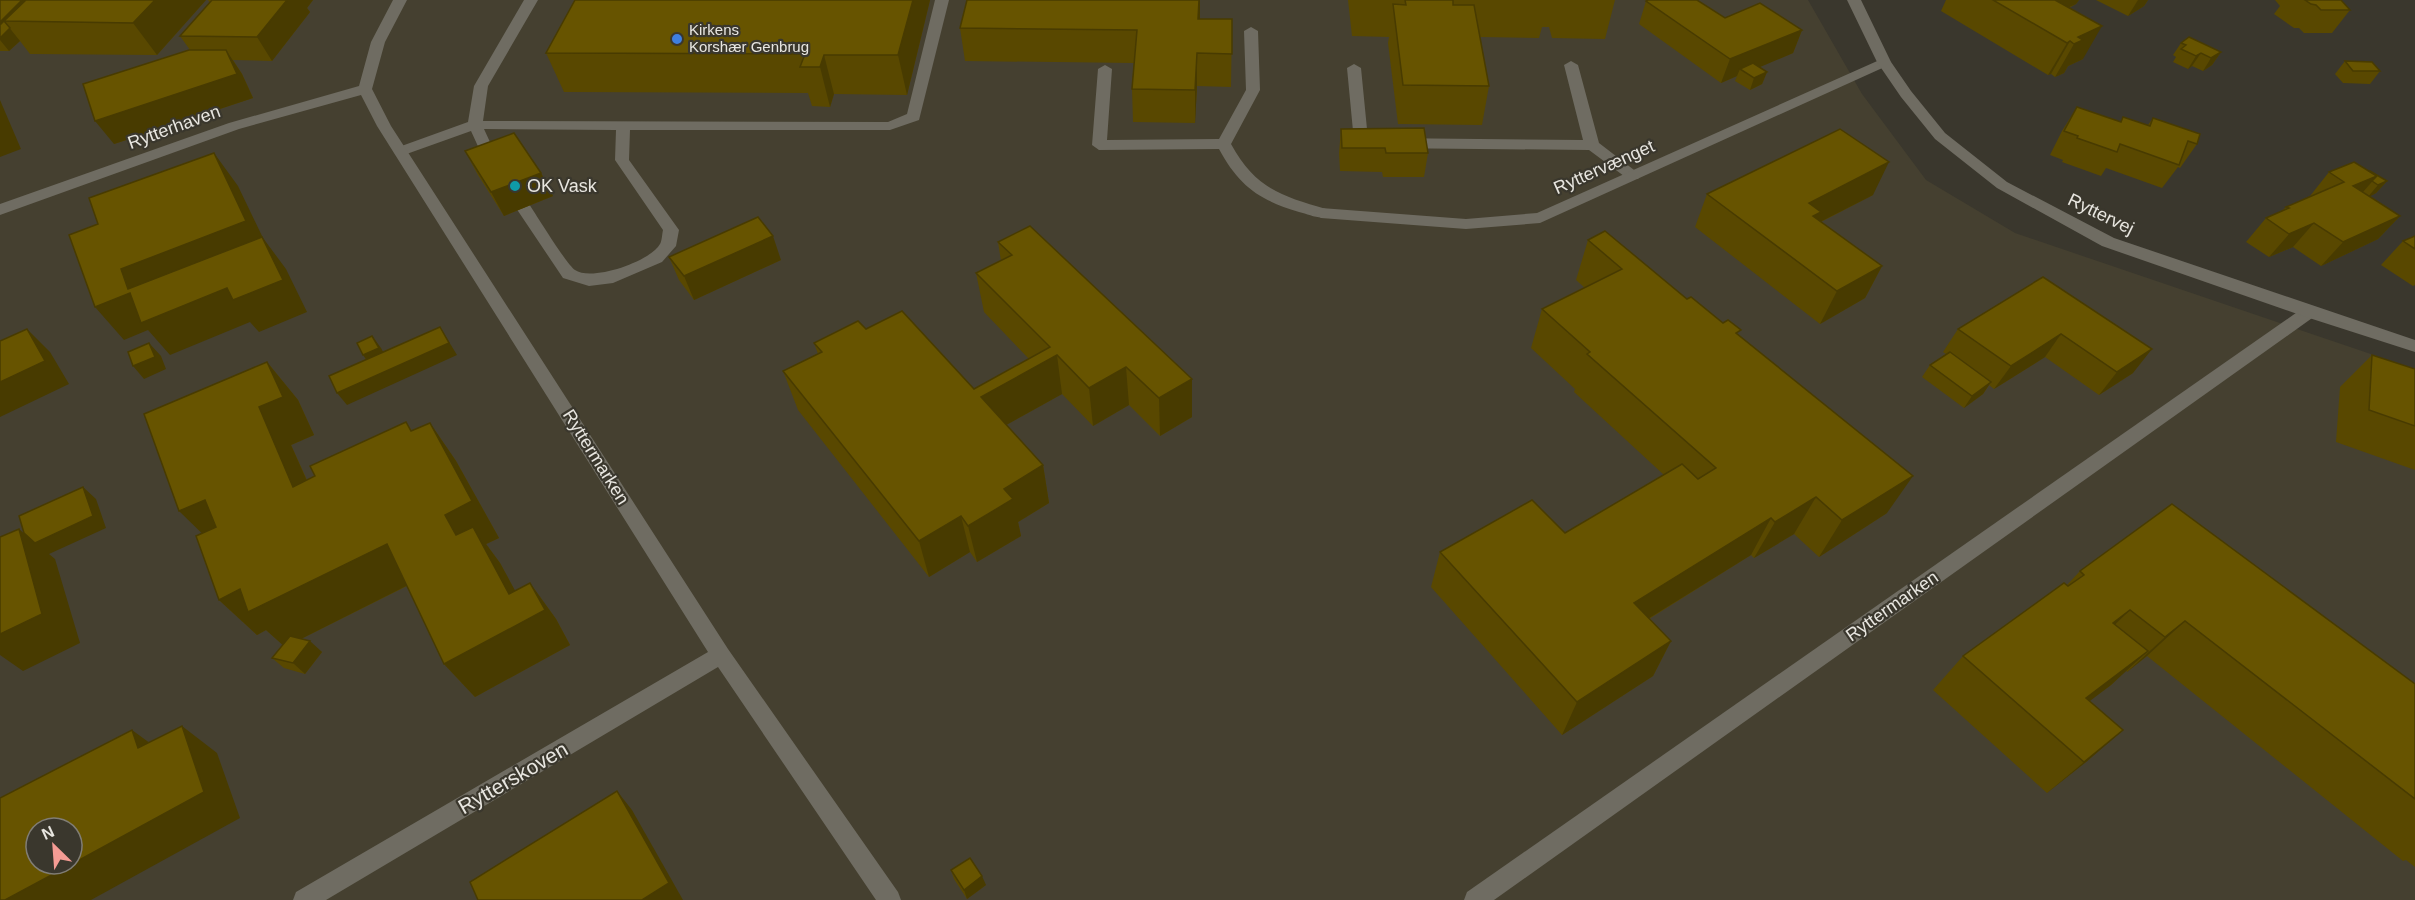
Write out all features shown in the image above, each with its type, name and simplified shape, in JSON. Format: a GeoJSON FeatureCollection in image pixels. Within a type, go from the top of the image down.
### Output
{"type":"FeatureCollection","features":[{"type":"Feature","properties":{"kind":"street"},"geometry":{"type":"LineString","coordinates":[[365,89],[373,51],[388,16],[400,0]]}},
{"type":"Feature","properties":{"kind":"street"},"geometry":{"type":"LineString","coordinates":[[495,169],[475,125],[481,86],[531,0]]}},
{"type":"Feature","properties":{"kind":"street"},"geometry":{"type":"LineString","coordinates":[[401,151],[475,125],[890,126],[914,117],[942,0]]}},
{"type":"Feature","properties":{"kind":"street","name":"Ryttervej"},"geometry":{"type":"LineString","coordinates":[[1854,0],[1884,62],[1906,94],[1940,136],[2002,185],[2108,242],[2309,312],[2415,345]]}},
{"type":"Feature","properties":{"kind":"street"},"geometry":{"type":"LineString","coordinates":[[1105,69],[1099,145],[1224,144],[1253,90],[1251,31]]}},
{"type":"Feature","properties":{"kind":"street","name":"Ryttervænget"},"geometry":{"type":"LineString","coordinates":[[1224,144],[1232,163],[1249,182],[1269,198],[1321,213],[1466,224],[1540,218],[1884,62]]}},
{"type":"Feature","properties":{"kind":"street"},"geometry":{"type":"LineString","coordinates":[[1571,65],[1592,145]]}},
{"type":"Feature","properties":{"kind":"street"},"geometry":{"type":"LineString","coordinates":[[1354,68],[1360,131],[1382,143],[1592,145],[1633,176]]}},
{"type":"Feature","properties":{"kind":"street","name":"Ryttermarken"},"geometry":{"type":"LineString","coordinates":[[365,89],[401,151],[721,655],[890,900]]}},
{"type":"Feature","properties":{"kind":"street","name":"Rytterhaven"},"geometry":{"type":"LineString","coordinates":[[0,210],[234,126],[365,89]]}},
{"type":"Feature","properties":{"kind":"street"},"geometry":{"type":"LineString","coordinates":[[524,208],[569,274],[589,280],[607,279],[656,258],[668,246],[671,230],[622,160],[623,124]]}},
{"type":"Feature","properties":{"kind":"street","name":"Ryttermarken"},"geometry":{"type":"LineString","coordinates":[[1475,900],[2309,312]]}},
{"type":"Feature","properties":{"kind":"street","name":"Rytterskoven"},"geometry":{"type":"LineString","coordinates":[[304,900],[721,655]]}},
{"type":"Feature","properties":{"kind":"shaded area"},"geometry":{"type":"Polygon","coordinates":[[[0,0],[1808,0],[1862,94],[1926,180],[2015,233],[2415,369],[2415,900],[0,900],[0,0]]]}},
{"type":"Feature","properties":{"kind":"building"},"geometry":{"type":"Polygon","coordinates":[[[0,0],[22,0],[0,22],[0,0]]]}},
{"type":"Feature","properties":{"kind":"building"},"geometry":{"type":"Polygon","coordinates":[[[26,0],[155,0],[133,23],[4,21],[26,0]]]}},
{"type":"Feature","properties":{"kind":"building"},"geometry":{"type":"Polygon","coordinates":[[[212,0],[287,0],[257,37],[180,36],[212,0]]]}},
{"type":"Feature","properties":{"kind":"building"},"geometry":{"type":"Polygon","coordinates":[[[575,0],[913,0],[898,55],[824,55],[820,67],[800,67],[805,54],[546,53],[575,0]]]}},
{"type":"Feature","properties":{"kind":"building"},"geometry":{"type":"Polygon","coordinates":[[[967,0],[1199,0],[1198,19],[1232,19],[1232,54],[1197,53],[1195,90],[1132,89],[1137,30],[960,28],[967,0]]]}},
{"type":"Feature","properties":{"kind":"building"},"geometry":{"type":"Polygon","coordinates":[[[1405,0],[1453,0],[1453,5],[1474,5],[1489,86],[1403,85],[1393,4],[1406,5],[1405,0]]]}},
{"type":"Feature","properties":{"kind":"building"},"geometry":{"type":"Polygon","coordinates":[[[1697,0],[1725,18],[1760,3],[1802,30],[1730,59],[1646,1],[1697,0]]]}},
{"type":"Feature","properties":{"kind":"building"},"geometry":{"type":"Polygon","coordinates":[[[1993,0],[2055,0],[2102,26],[2078,37],[2083,40],[2074,44],[2070,41],[2067,43],[1993,0]]]}},
{"type":"Feature","properties":{"kind":"building"},"geometry":{"type":"Polygon","coordinates":[[[2305,0],[2341,0],[2350,10],[2321,10],[2305,0]]]}},
{"type":"Feature","properties":{"kind":"building"},"geometry":{"type":"Polygon","coordinates":[[[4,21],[10,28],[0,38],[0,25],[4,21]]]}},
{"type":"Feature","properties":{"kind":"building"},"geometry":{"type":"Polygon","coordinates":[[[2189,37],[2221,52],[2211,58],[2201,53],[2196,56],[2181,49],[2186,45],[2181,43],[2189,37]]]}},
{"type":"Feature","properties":{"kind":"building"},"geometry":{"type":"Polygon","coordinates":[[[189,50],[226,50],[237,74],[95,121],[83,84],[189,50]]]}},
{"type":"Feature","properties":{"kind":"building"},"geometry":{"type":"Polygon","coordinates":[[[2345,61],[2372,62],[2380,71],[2353,71],[2345,61]]]}},
{"type":"Feature","properties":{"kind":"building"},"geometry":{"type":"Polygon","coordinates":[[[1753,63],[1767,72],[1754,78],[1740,69],[1753,63]]]}},
{"type":"Feature","properties":{"kind":"building"},"geometry":{"type":"Polygon","coordinates":[[[2077,107],[2121,122],[2123,117],[2150,126],[2153,118],[2200,134],[2197,144],[2188,141],[2179,165],[2120,144],[2117,152],[2064,131],[2077,107]]]}},
{"type":"Feature","properties":{"kind":"building"},"geometry":{"type":"Polygon","coordinates":[[[1424,128],[1428,153],[1386,153],[1385,148],[1342,148],[1341,129],[1424,128]]]}},
{"type":"Feature","properties":{"kind":"building"},"geometry":{"type":"Polygon","coordinates":[[[1840,129],[1889,162],[1809,203],[1821,212],[1813,216],[1882,266],[1837,291],[1707,194],[1840,129]]]}},
{"type":"Feature","properties":{"kind":"building"},"geometry":{"type":"Polygon","coordinates":[[[514,133],[541,173],[491,192],[465,151],[514,133]]]}},
{"type":"Feature","properties":{"kind":"building"},"geometry":{"type":"Polygon","coordinates":[[[214,153],[246,221],[121,269],[128,289],[262,237],[283,280],[233,300],[227,288],[141,323],[130,293],[95,307],[69,235],[98,224],[89,198],[214,153]]]}},
{"type":"Feature","properties":{"kind":"building"},"geometry":{"type":"Polygon","coordinates":[[[2354,162],[2377,176],[2353,186],[2400,216],[2343,242],[2314,223],[2289,234],[2266,218],[2344,182],[2329,172],[2354,162]]]}},
{"type":"Feature","properties":{"kind":"building"},"geometry":{"type":"Polygon","coordinates":[[[2369,171],[2387,181],[2378,185],[2372,181],[2377,176],[2369,171]]]}},
{"type":"Feature","properties":{"kind":"building"},"geometry":{"type":"Polygon","coordinates":[[[758,217],[773,236],[684,276],[669,257],[758,217]]]}},
{"type":"Feature","properties":{"kind":"building"},"geometry":{"type":"Polygon","coordinates":[[[1030,226],[1192,379],[1159,398],[1126,367],[1089,388],[1057,355],[981,397],[1043,465],[1004,489],[1013,499],[968,526],[961,516],[919,541],[783,371],[822,352],[814,343],[858,321],[866,329],[902,311],[974,389],[1050,347],[976,273],[1012,255],[998,242],[1030,226]]]}},
{"type":"Feature","properties":{"kind":"building"},"geometry":{"type":"Polygon","coordinates":[[[1605,231],[1687,299],[1691,297],[1723,323],[1728,320],[1741,330],[1736,333],[1913,476],[1842,520],[1816,497],[1775,522],[1771,518],[1634,603],[1671,641],[1577,702],[1440,552],[1532,500],[1565,533],[1682,464],[1698,479],[1716,468],[1587,354],[1590,352],[1542,309],[1622,269],[1588,240],[1605,231]]]}},
{"type":"Feature","properties":{"kind":"building"},"geometry":{"type":"Polygon","coordinates":[[[2415,236],[2415,249],[2403,241],[2415,236]]]}},
{"type":"Feature","properties":{"kind":"building"},"geometry":{"type":"Polygon","coordinates":[[[2043,277],[2152,349],[2117,372],[2061,334],[2011,366],[1958,329],[2043,277]]]}},
{"type":"Feature","properties":{"kind":"building"},"geometry":{"type":"Polygon","coordinates":[[[440,327],[449,343],[337,393],[329,376],[440,327]]]}},
{"type":"Feature","properties":{"kind":"building"},"geometry":{"type":"Polygon","coordinates":[[[27,329],[45,361],[0,382],[0,341],[27,329]]]}},
{"type":"Feature","properties":{"kind":"building"},"geometry":{"type":"Polygon","coordinates":[[[372,336],[379,348],[363,355],[357,343],[372,336]]]}},
{"type":"Feature","properties":{"kind":"building"},"geometry":{"type":"Polygon","coordinates":[[[149,343],[155,357],[133,366],[128,352],[149,343]]]}},
{"type":"Feature","properties":{"kind":"building"},"geometry":{"type":"Polygon","coordinates":[[[1950,352],[1991,382],[1972,396],[1930,365],[1950,352]]]}},
{"type":"Feature","properties":{"kind":"building"},"geometry":{"type":"Polygon","coordinates":[[[2372,355],[2415,369],[2415,426],[2369,410],[2372,355]]]}},
{"type":"Feature","properties":{"kind":"building"},"geometry":{"type":"Polygon","coordinates":[[[267,362],[283,397],[259,407],[293,487],[315,476],[310,466],[406,422],[411,431],[430,423],[472,501],[445,515],[456,535],[473,527],[509,594],[530,583],[545,610],[444,664],[387,544],[248,612],[240,589],[219,600],[196,536],[216,527],[205,500],[179,511],[144,414],[267,362]]]}},
{"type":"Feature","properties":{"kind":"building"},"geometry":{"type":"Polygon","coordinates":[[[83,487],[93,516],[35,543],[24,533],[19,516],[83,487]]]}},
{"type":"Feature","properties":{"kind":"building"},"geometry":{"type":"Polygon","coordinates":[[[2172,504],[2415,684],[2415,799],[2185,621],[2165,637],[2130,610],[2113,623],[2148,651],[2086,698],[2123,730],[2084,762],[1963,656],[2064,583],[2068,586],[2084,575],[2080,571],[2172,504]]]}},
{"type":"Feature","properties":{"kind":"building"},"geometry":{"type":"Polygon","coordinates":[[[19,529],[42,614],[0,634],[0,537],[19,529]]]}},
{"type":"Feature","properties":{"kind":"building"},"geometry":{"type":"Polygon","coordinates":[[[290,636],[310,641],[293,663],[272,658],[290,636]]]}},
{"type":"Feature","properties":{"kind":"building"},"geometry":{"type":"Polygon","coordinates":[[[182,726],[204,792],[84,857],[84,816],[24,816],[24,876],[50,876],[5,900],[0,900],[0,798],[132,730],[138,748],[182,726]]]}},
{"type":"Feature","properties":{"kind":"building"},"geometry":{"type":"Polygon","coordinates":[[[617,791],[669,883],[642,900],[478,900],[470,882],[617,791]]]}},
{"type":"Feature","properties":{"kind":"building"},"geometry":{"type":"Polygon","coordinates":[[[970,858],[982,876],[964,890],[951,870],[970,858]]]}},
{"type":"Feature","properties":{"kind":"place","name":"Kirkens Korshær Genbrug"},"geometry":{"type":"Point","coordinates":[677,39]}},
{"type":"Feature","properties":{"kind":"place","name":"OK Vask"},"geometry":{"type":"Point","coordinates":[515,186]}}]}
